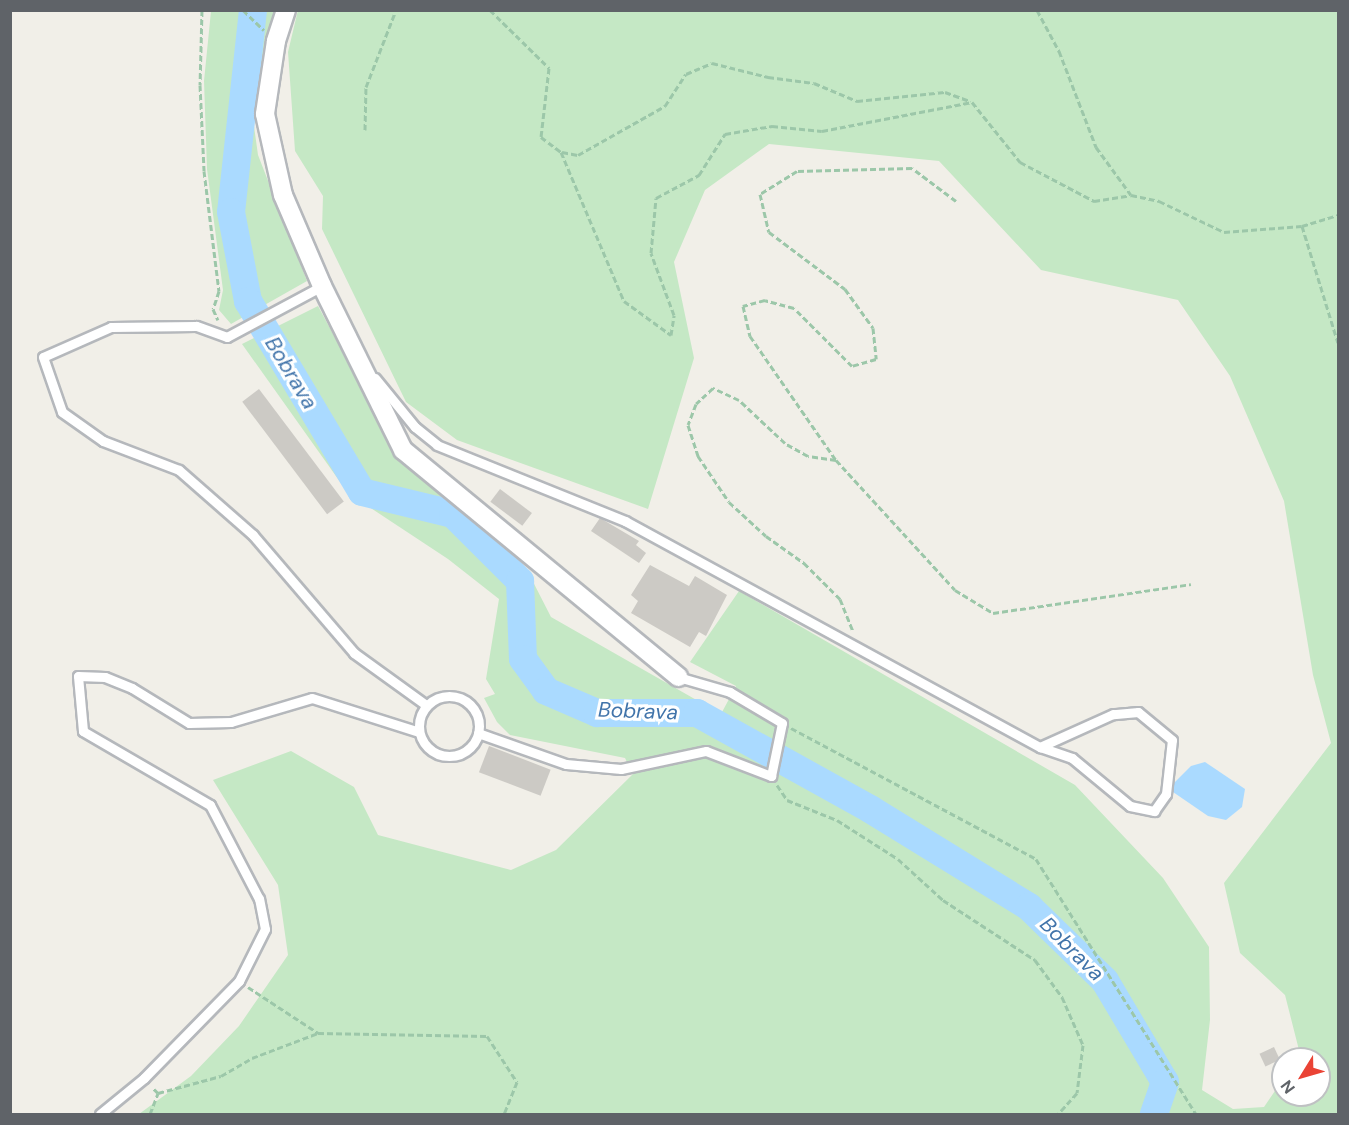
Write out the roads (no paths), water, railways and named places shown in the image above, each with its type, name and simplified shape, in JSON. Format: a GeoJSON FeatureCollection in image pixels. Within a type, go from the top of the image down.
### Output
{"type":"FeatureCollection","features":[{"type":"Feature","properties":{"kind":"street"},"geometry":{"type":"LineString","coordinates":[[286,10],[276,41],[265,114],[283,195],[322,286],[403,450],[678,677]]}},
{"type":"Feature","properties":{"kind":"lane"},"geometry":{"type":"LineString","coordinates":[[322,286],[227,337],[196,326],[111,327],[44,357],[62,412],[103,441],[179,470],[253,534],[354,653],[426,705]]}},
{"type":"Feature","properties":{"kind":"lane"},"geometry":{"type":"LineString","coordinates":[[357,358],[414,427],[437,445],[624,521],[1040,747],[1072,758],[1130,806],[1154,811],[1166,794],[1172,740],[1138,712],[1113,714],[1040,747]]}},
{"type":"Feature","properties":{"kind":"lane"},"geometry":{"type":"LineString","coordinates":[[100,1114],[144,1078],[239,981],[265,929],[259,899],[210,806],[83,731],[78,676],[105,677],[132,688],[189,723],[231,722],[312,698],[419,732]]}},
{"type":"Feature","properties":{"kind":"lane"},"geometry":{"type":"LineString","coordinates":[[478,733],[566,764],[621,769],[705,752],[772,772],[781,727],[729,692],[678,677]]}},
{"type":"Feature","properties":{"kind":"lane"},"geometry":{"type":"LineString","coordinates":[[444,696],[462,699],[477,714],[478,733],[467,750],[450,757],[430,750],[419,732],[418,722],[426,705],[444,696]]}},
{"type":"Feature","properties":{"kind":"water"},"geometry":{"type":"Polygon","coordinates":[[[1205,762],[1245,789],[1242,807],[1226,820],[1208,816],[1173,792],[1172,785],[1191,766],[1205,762]]]}},
{"type":"Feature","properties":{"kind":"waterway","name":"Bobrava"},"geometry":{"type":"LineString","coordinates":[[253,10],[231,212],[248,301],[362,492],[453,514],[520,581],[523,659],[546,691],[597,713],[697,713],[870,809],[1029,907],[1105,981],[1165,1082],[1154,1114]]}}]}
